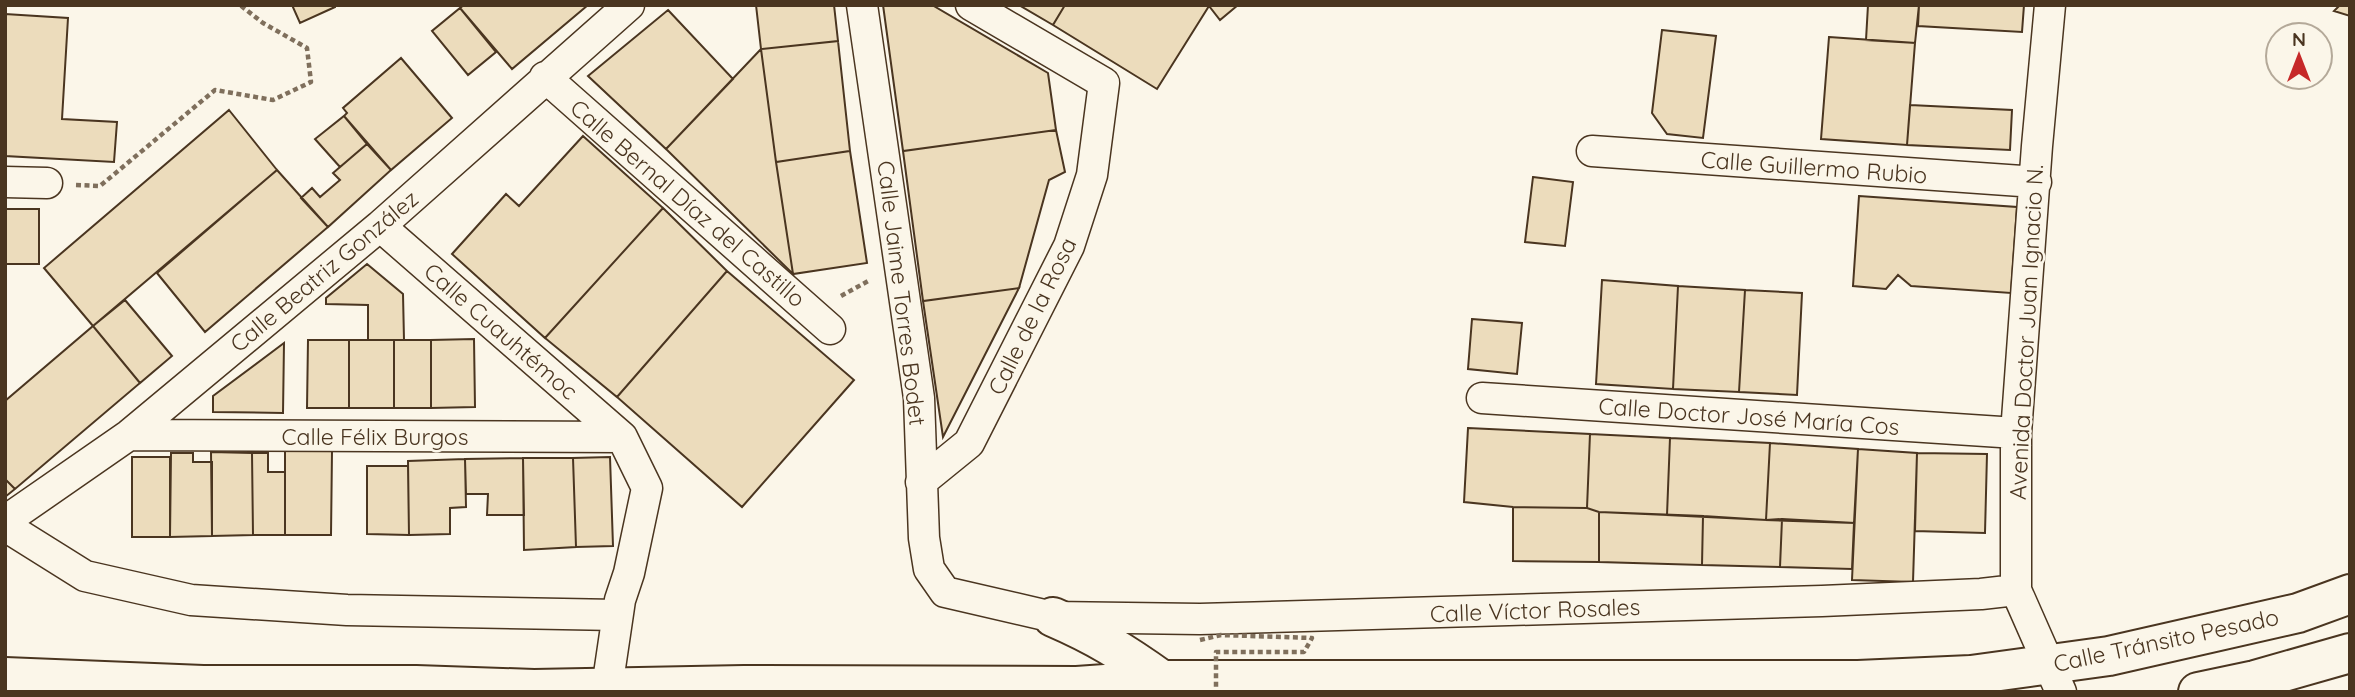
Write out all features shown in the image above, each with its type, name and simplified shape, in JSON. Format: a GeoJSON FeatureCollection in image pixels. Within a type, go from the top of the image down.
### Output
{"type":"FeatureCollection","features":[{"type":"Feature","properties":{"kind":"main road","name":"Calle Tránsito Pesado"},"geometry":{"type":"LineString","coordinates":[[5,677],[203,685],[607,688],[744,685],[1077,686],[1162,680],[1858,680],[1971,675],[2054,678],[2109,656],[2298,613],[2350,594]]}},
{"type":"Feature","properties":{"kind":"main road"},"geometry":{"type":"LineString","coordinates":[[1053,617],[1116,647],[1162,680]]}},
{"type":"Feature","properties":{"kind":"main road"},"geometry":{"type":"LineString","coordinates":[[2198,692],[2255,680],[2350,653]]}},
{"type":"Feature","properties":{"kind":"street","name":"Calle Beatriz González"},"geometry":{"type":"LineString","coordinates":[[5,524],[129,435],[380,226],[629,5]]}},
{"type":"Feature","properties":{"kind":"street","name":"Calle Jaime Torres Bodet"},"geometry":{"type":"LineString","coordinates":[[862,5],[919,398],[924,538],[929,569],[945,592],[1053,617]]}},
{"type":"Feature","properties":{"kind":"street","name":"Calle de la Rosa"},"geometry":{"type":"LineString","coordinates":[[921,482],[969,443],[1069,246],[1091,175],[1104,83],[971,5]]}},
{"type":"Feature","properties":{"kind":"street","name":"Avenida Doctor Juan Ignacio N."},"geometry":{"type":"LineString","coordinates":[[2050,5],[2016,433],[2016,590],[2054,678]]}},
{"type":"Feature","properties":{"kind":"street","name":"Calle Bernal Díaz del Castillo"},"geometry":{"type":"LineString","coordinates":[[545,77],[830,329]]}},
{"type":"Feature","properties":{"kind":"street","name":"Calle Guillermo Rubio"},"geometry":{"type":"LineString","coordinates":[[1592,151],[2036,183]]}},
{"type":"Feature","properties":{"kind":"street"},"geometry":{"type":"LineString","coordinates":[[5,182],[47,183]]}},
{"type":"Feature","properties":{"kind":"street","name":"Calle Cuauhtémoc"},"geometry":{"type":"LineString","coordinates":[[380,226],[622,437]]}},
{"type":"Feature","properties":{"kind":"street","name":"Calle Doctor José María Cos"},"geometry":{"type":"LineString","coordinates":[[1482,398],[2016,433]]}},
{"type":"Feature","properties":{"kind":"street","name":"Calle Félix Burgos"},"geometry":{"type":"LineString","coordinates":[[129,435],[622,437]]}},
{"type":"Feature","properties":{"kind":"street"},"geometry":{"type":"LineString","coordinates":[[607,688],[620,600],[629,573],[648,488],[622,437]]}},
{"type":"Feature","properties":{"kind":"street"},"geometry":{"type":"LineString","coordinates":[[5,524],[85,576],[191,600],[347,610],[617,615]]}},
{"type":"Feature","properties":{"kind":"street","name":"Calle Víctor Rosales"},"geometry":{"type":"LineString","coordinates":[[1053,617],[1200,619],[1644,607],[1981,594],[2016,590]]}},
{"type":"Feature","properties":{"kind":"path"},"geometry":{"type":"LineString","coordinates":[[47,183],[100,186],[215,90],[272,100],[311,82],[307,48],[263,23],[240,5]]}},
{"type":"Feature","properties":{"kind":"path"},"geometry":{"type":"LineString","coordinates":[[795,298],[844,296],[877,276],[896,233]]}},
{"type":"Feature","properties":{"kind":"path"},"geometry":{"type":"LineString","coordinates":[[1200,640],[1221,635],[1312,638],[1304,652],[1216,652],[1216,692]]}},
{"type":"Feature","properties":{"kind":"building"},"geometry":{"type":"Polygon","coordinates":[[[292,5],[335,5],[335,7],[300,23],[292,5]]]}},
{"type":"Feature","properties":{"kind":"building"},"geometry":{"type":"Polygon","coordinates":[[[464,5],[588,5],[512,69],[460,8],[464,5]]]}},
{"type":"Feature","properties":{"kind":"building"},"geometry":{"type":"Polygon","coordinates":[[[756,5],[834,5],[838,41],[761,49],[756,5]]]}},
{"type":"Feature","properties":{"kind":"building"},"geometry":{"type":"Polygon","coordinates":[[[883,5],[932,5],[1048,73],[1056,130],[903,151],[883,5]]]}},
{"type":"Feature","properties":{"kind":"building"},"geometry":{"type":"Polygon","coordinates":[[[1019,5],[1065,5],[1053,25],[1019,5]]]}},
{"type":"Feature","properties":{"kind":"building"},"geometry":{"type":"Polygon","coordinates":[[[1065,5],[1238,5],[1220,20],[1209,6],[1157,89],[1053,25],[1065,5]]]}},
{"type":"Feature","properties":{"kind":"building"},"geometry":{"type":"Polygon","coordinates":[[[1868,5],[1919,5],[1915,43],[1866,40],[1868,5]]]}},
{"type":"Feature","properties":{"kind":"building"},"geometry":{"type":"Polygon","coordinates":[[[1919,5],[2024,5],[2022,32],[1918,26],[1919,5]]]}},
{"type":"Feature","properties":{"kind":"building"},"geometry":{"type":"Polygon","coordinates":[[[2340,5],[2350,5],[2350,16],[2334,11],[2340,5]]]}},
{"type":"Feature","properties":{"kind":"building"},"geometry":{"type":"Polygon","coordinates":[[[460,8],[496,52],[468,75],[432,31],[460,8]]]}},
{"type":"Feature","properties":{"kind":"building"},"geometry":{"type":"Polygon","coordinates":[[[668,10],[733,79],[666,149],[588,76],[668,10]]]}},
{"type":"Feature","properties":{"kind":"building"},"geometry":{"type":"Polygon","coordinates":[[[5,14],[68,18],[62,119],[117,122],[114,162],[5,156],[5,14]]]}},
{"type":"Feature","properties":{"kind":"building"},"geometry":{"type":"Polygon","coordinates":[[[1662,30],[1716,36],[1703,138],[1667,134],[1652,113],[1662,30]]]}},
{"type":"Feature","properties":{"kind":"building"},"geometry":{"type":"Polygon","coordinates":[[[1829,37],[1915,43],[1907,145],[1821,139],[1829,37]]]}},
{"type":"Feature","properties":{"kind":"building"},"geometry":{"type":"Polygon","coordinates":[[[838,41],[850,151],[776,162],[761,49],[838,41]]]}},
{"type":"Feature","properties":{"kind":"building"},"geometry":{"type":"Polygon","coordinates":[[[761,49],[776,162],[793,274],[666,149],[761,49]]]}},
{"type":"Feature","properties":{"kind":"building"},"geometry":{"type":"Polygon","coordinates":[[[401,58],[452,118],[391,170],[344,116],[347,113],[343,108],[401,58]]]}},
{"type":"Feature","properties":{"kind":"building"},"geometry":{"type":"Polygon","coordinates":[[[1910,105],[2012,110],[2010,150],[1907,145],[1910,105]]]}},
{"type":"Feature","properties":{"kind":"building"},"geometry":{"type":"Polygon","coordinates":[[[229,110],[277,170],[93,326],[44,268],[229,110]]]}},
{"type":"Feature","properties":{"kind":"building"},"geometry":{"type":"Polygon","coordinates":[[[344,116],[367,144],[340,167],[315,139],[344,116]]]}},
{"type":"Feature","properties":{"kind":"building"},"geometry":{"type":"Polygon","coordinates":[[[1056,130],[1065,172],[1049,180],[1019,288],[923,301],[903,151],[1056,130]]]}},
{"type":"Feature","properties":{"kind":"building"},"geometry":{"type":"Polygon","coordinates":[[[583,136],[663,208],[545,338],[452,254],[506,194],[519,206],[583,136]]]}},
{"type":"Feature","properties":{"kind":"building"},"geometry":{"type":"Polygon","coordinates":[[[367,144],[391,170],[328,227],[301,198],[312,188],[320,197],[340,180],[333,173],[367,144]]]}},
{"type":"Feature","properties":{"kind":"building"},"geometry":{"type":"Polygon","coordinates":[[[850,151],[867,263],[793,274],[776,162],[850,151]]]}},
{"type":"Feature","properties":{"kind":"building"},"geometry":{"type":"Polygon","coordinates":[[[277,170],[328,227],[205,332],[157,273],[277,170]]]}},
{"type":"Feature","properties":{"kind":"building"},"geometry":{"type":"Polygon","coordinates":[[[1533,177],[1573,182],[1565,246],[1525,242],[1533,177]]]}},
{"type":"Feature","properties":{"kind":"building"},"geometry":{"type":"Polygon","coordinates":[[[1859,196],[2017,207],[2011,293],[1911,286],[1898,275],[1886,289],[1853,286],[1859,196]]]}},
{"type":"Feature","properties":{"kind":"building"},"geometry":{"type":"Polygon","coordinates":[[[663,208],[727,271],[617,397],[545,338],[663,208]]]}},
{"type":"Feature","properties":{"kind":"building"},"geometry":{"type":"Polygon","coordinates":[[[5,209],[39,209],[39,264],[5,264],[5,209]]]}},
{"type":"Feature","properties":{"kind":"building"},"geometry":{"type":"Polygon","coordinates":[[[367,264],[403,294],[404,340],[368,340],[368,305],[326,304],[326,298],[367,264]]]}},
{"type":"Feature","properties":{"kind":"building"},"geometry":{"type":"Polygon","coordinates":[[[727,271],[854,380],[742,507],[617,397],[727,271]]]}},
{"type":"Feature","properties":{"kind":"building"},"geometry":{"type":"Polygon","coordinates":[[[1602,280],[1678,286],[1673,389],[1596,384],[1602,280]]]}},
{"type":"Feature","properties":{"kind":"building"},"geometry":{"type":"Polygon","coordinates":[[[1678,286],[1745,290],[1739,392],[1673,389],[1678,286]]]}},
{"type":"Feature","properties":{"kind":"building"},"geometry":{"type":"Polygon","coordinates":[[[1019,288],[943,437],[923,301],[1019,288]]]}},
{"type":"Feature","properties":{"kind":"building"},"geometry":{"type":"Polygon","coordinates":[[[1745,290],[1802,293],[1797,395],[1739,392],[1745,290]]]}},
{"type":"Feature","properties":{"kind":"building"},"geometry":{"type":"Polygon","coordinates":[[[125,300],[172,356],[140,383],[93,326],[125,300]]]}},
{"type":"Feature","properties":{"kind":"building"},"geometry":{"type":"Polygon","coordinates":[[[1472,319],[1522,323],[1517,374],[1468,369],[1472,319]]]}},
{"type":"Feature","properties":{"kind":"building"},"geometry":{"type":"Polygon","coordinates":[[[93,326],[140,383],[15,489],[5,479],[5,401],[93,326]]]}},
{"type":"Feature","properties":{"kind":"building"},"geometry":{"type":"Polygon","coordinates":[[[474,339],[475,407],[431,408],[431,340],[474,339]]]}},
{"type":"Feature","properties":{"kind":"building"},"geometry":{"type":"Polygon","coordinates":[[[308,340],[349,340],[349,408],[307,408],[308,340]]]}},
{"type":"Feature","properties":{"kind":"building"},"geometry":{"type":"Polygon","coordinates":[[[349,340],[394,340],[394,408],[349,408],[349,340]]]}},
{"type":"Feature","properties":{"kind":"building"},"geometry":{"type":"Polygon","coordinates":[[[394,340],[431,340],[431,408],[394,408],[394,340]]]}},
{"type":"Feature","properties":{"kind":"building"},"geometry":{"type":"Polygon","coordinates":[[[284,343],[283,413],[213,412],[213,396],[284,343]]]}},
{"type":"Feature","properties":{"kind":"building"},"geometry":{"type":"Polygon","coordinates":[[[1468,428],[1590,434],[1587,508],[1513,507],[1464,502],[1468,428]]]}},
{"type":"Feature","properties":{"kind":"building"},"geometry":{"type":"Polygon","coordinates":[[[1590,434],[1670,438],[1667,515],[1599,512],[1587,508],[1590,434]]]}},
{"type":"Feature","properties":{"kind":"building"},"geometry":{"type":"Polygon","coordinates":[[[1670,438],[1770,443],[1766,520],[1667,515],[1670,438]]]}},
{"type":"Feature","properties":{"kind":"building"},"geometry":{"type":"Polygon","coordinates":[[[1770,443],[1858,449],[1854,523],[1766,520],[1770,443]]]}},
{"type":"Feature","properties":{"kind":"building"},"geometry":{"type":"Polygon","coordinates":[[[1858,449],[1917,453],[1913,582],[1852,580],[1858,449]]]}},
{"type":"Feature","properties":{"kind":"building"},"geometry":{"type":"Polygon","coordinates":[[[285,450],[332,451],[331,535],[285,535],[285,450]]]}},
{"type":"Feature","properties":{"kind":"building"},"geometry":{"type":"Polygon","coordinates":[[[211,452],[252,453],[253,535],[212,536],[211,452]]]}},
{"type":"Feature","properties":{"kind":"building"},"geometry":{"type":"Polygon","coordinates":[[[171,453],[193,453],[193,462],[212,462],[212,536],[170,537],[171,453]]]}},
{"type":"Feature","properties":{"kind":"building"},"geometry":{"type":"Polygon","coordinates":[[[252,453],[268,453],[268,472],[285,472],[285,535],[253,535],[252,453]]]}},
{"type":"Feature","properties":{"kind":"building"},"geometry":{"type":"Polygon","coordinates":[[[1917,453],[1987,454],[1985,533],[1915,531],[1917,453]]]}},
{"type":"Feature","properties":{"kind":"building"},"geometry":{"type":"Polygon","coordinates":[[[132,457],[170,457],[170,537],[132,537],[132,457]]]}},
{"type":"Feature","properties":{"kind":"building"},"geometry":{"type":"Polygon","coordinates":[[[610,457],[613,546],[576,547],[573,458],[610,457]]]}},
{"type":"Feature","properties":{"kind":"building"},"geometry":{"type":"Polygon","coordinates":[[[523,458],[524,515],[487,515],[488,494],[466,494],[465,459],[523,458]]]}},
{"type":"Feature","properties":{"kind":"building"},"geometry":{"type":"Polygon","coordinates":[[[523,458],[573,458],[576,547],[524,550],[523,458]]]}},
{"type":"Feature","properties":{"kind":"building"},"geometry":{"type":"Polygon","coordinates":[[[465,459],[466,507],[450,508],[450,534],[409,535],[408,461],[465,459]]]}},
{"type":"Feature","properties":{"kind":"building"},"geometry":{"type":"Polygon","coordinates":[[[367,466],[408,466],[409,535],[367,534],[367,466]]]}},
{"type":"Feature","properties":{"kind":"building"},"geometry":{"type":"Polygon","coordinates":[[[5,479],[15,489],[5,497],[5,479]]]}},
{"type":"Feature","properties":{"kind":"building"},"geometry":{"type":"Polygon","coordinates":[[[1513,507],[1587,508],[1599,512],[1599,562],[1513,561],[1513,507]]]}},
{"type":"Feature","properties":{"kind":"building"},"geometry":{"type":"Polygon","coordinates":[[[1599,512],[1703,516],[1702,565],[1599,562],[1599,512]]]}},
{"type":"Feature","properties":{"kind":"building"},"geometry":{"type":"Polygon","coordinates":[[[1703,516],[1782,519],[1780,567],[1702,565],[1703,516]]]}},
{"type":"Feature","properties":{"kind":"building"},"geometry":{"type":"Polygon","coordinates":[[[1782,519],[1854,523],[1852,569],[1780,567],[1782,519]]]}}]}
